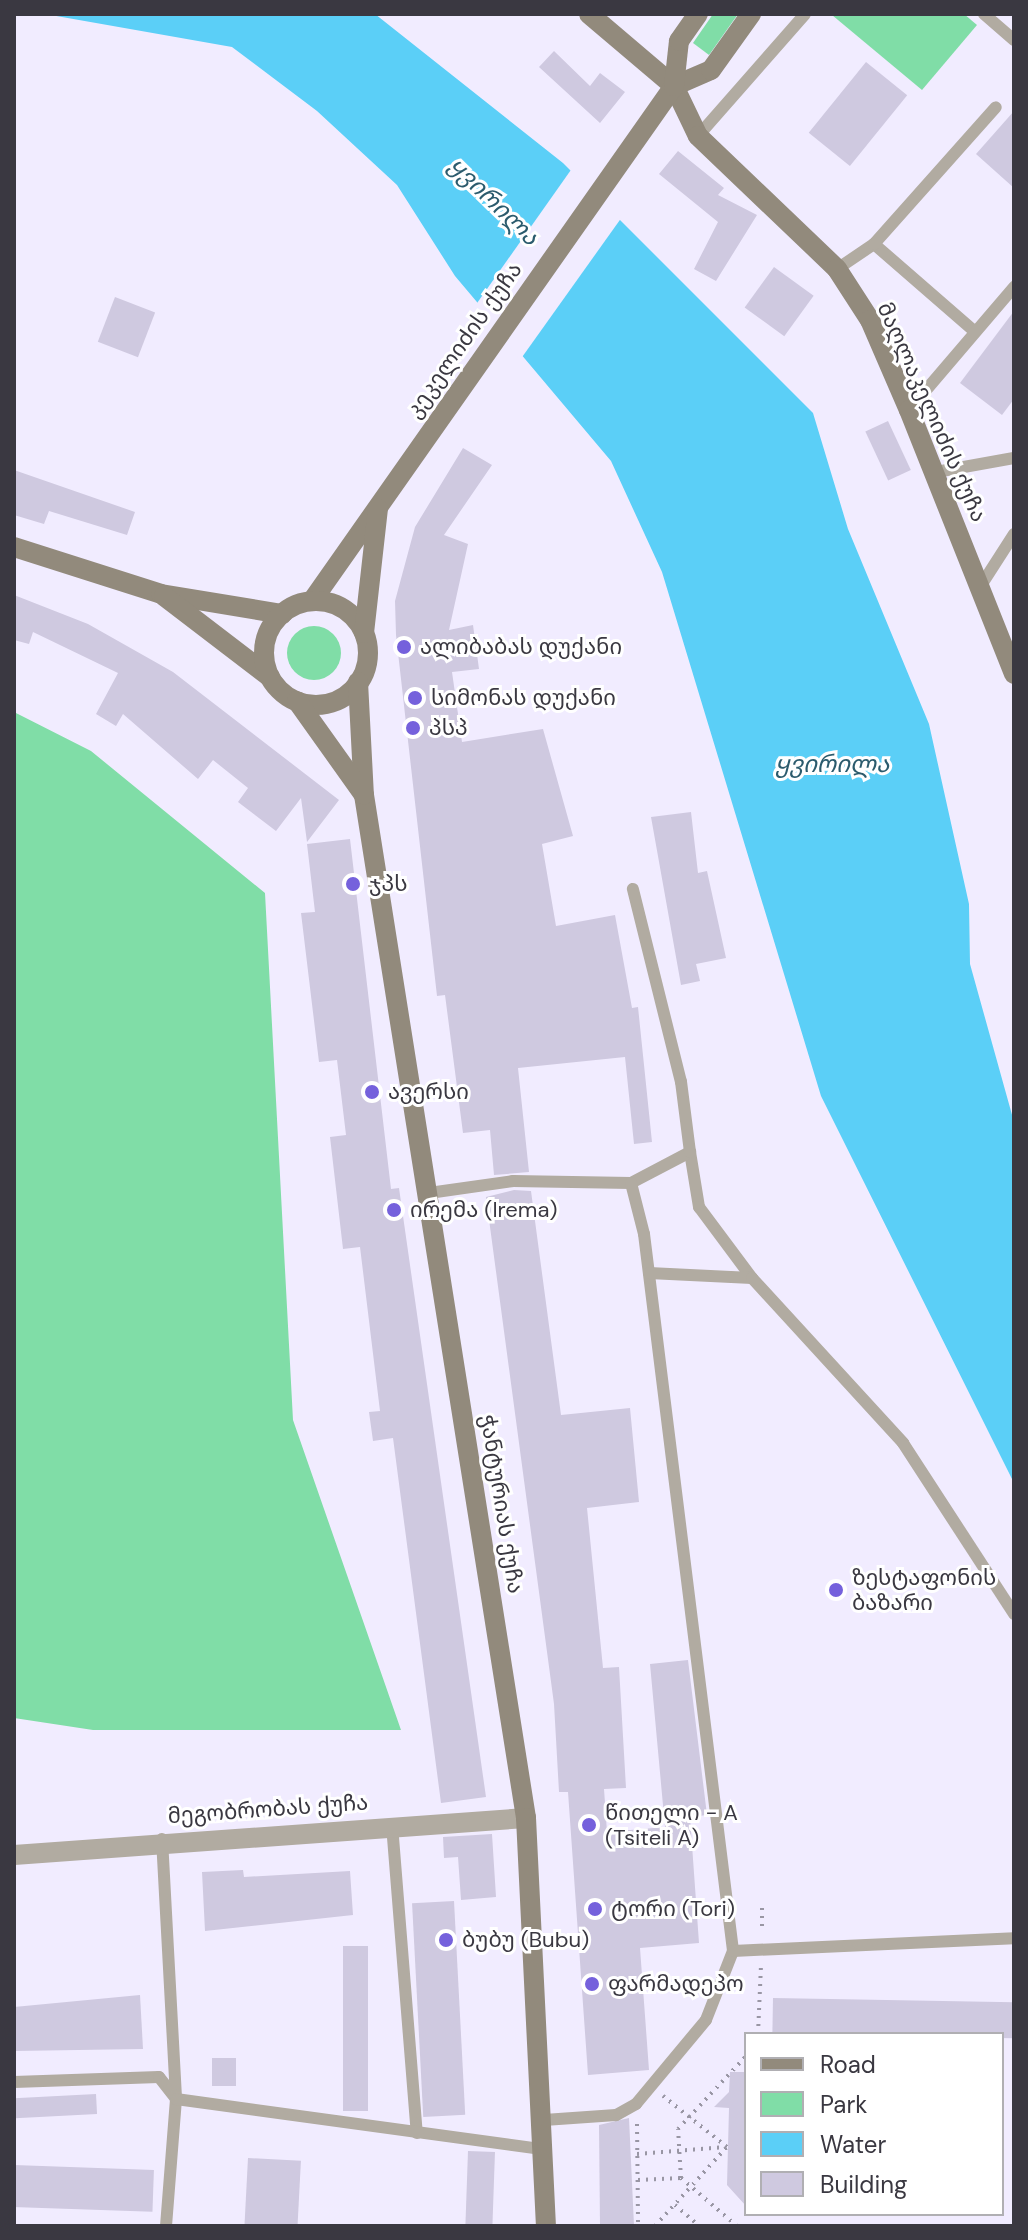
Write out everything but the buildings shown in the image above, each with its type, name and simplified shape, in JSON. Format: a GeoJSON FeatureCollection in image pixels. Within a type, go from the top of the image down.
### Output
{"type":"FeatureCollection","features":[{"type":"Feature","properties":{"kind":"street"},"geometry":{"type":"LineString","coordinates":[[589,14],[674,86],[711,70],[751,14]]}},
{"type":"Feature","properties":{"kind":"street","name":"კეკელიძის ქუჩა"},"geometry":{"type":"LineString","coordinates":[[312,601],[674,86],[679,41],[698,14]]}},
{"type":"Feature","properties":{"kind":"street","name":"მაღლაკელიძის ქუჩა"},"geometry":{"type":"LineString","coordinates":[[674,86],[698,136],[837,269],[870,320],[936,472],[1014,674]]}},
{"type":"Feature","properties":{"kind":"street","name":"კეკელიძის ქუჩა"},"geometry":{"type":"LineString","coordinates":[[364,633],[379,505]]}},
{"type":"Feature","properties":{"kind":"street"},"geometry":{"type":"LineString","coordinates":[[14,547],[161,594],[282,614],[312,601],[348,612],[364,633],[367,658],[358,682],[324,704],[297,701],[161,594]]}},
{"type":"Feature","properties":{"kind":"street"},"geometry":{"type":"LineString","coordinates":[[270,677],[266,639],[282,614]]}},
{"type":"Feature","properties":{"kind":"street","name":"ჭანტურიას ქუჩა"},"geometry":{"type":"LineString","coordinates":[[358,682],[364,795],[526,1818],[546,2150],[546,2226]]}},
{"type":"Feature","properties":{"kind":"street","name":"ჭანტურიას ქუჩა"},"geometry":{"type":"LineString","coordinates":[[297,701],[364,795]]}},
{"type":"Feature","properties":{"kind":"street","name":"მეგობრობას ქუჩა"},"geometry":{"type":"LineString","coordinates":[[14,1855],[162,1839],[526,1818]]}},
{"type":"Feature","properties":{"kind":"lane"},"geometry":{"type":"LineString","coordinates":[[698,136],[805,14]]}},
{"type":"Feature","properties":{"kind":"lane"},"geometry":{"type":"LineString","coordinates":[[984,14],[1014,40]]}},
{"type":"Feature","properties":{"kind":"lane"},"geometry":{"type":"LineString","coordinates":[[837,269],[874,244],[996,107]]}},
{"type":"Feature","properties":{"kind":"lane"},"geometry":{"type":"LineString","coordinates":[[874,244],[974,331]]}},
{"type":"Feature","properties":{"kind":"lane"},"geometry":{"type":"LineString","coordinates":[[909,410],[1014,287]]}},
{"type":"Feature","properties":{"kind":"lane"},"geometry":{"type":"LineString","coordinates":[[936,472],[1014,458]]}},
{"type":"Feature","properties":{"kind":"lane"},"geometry":{"type":"LineString","coordinates":[[980,587],[1014,534]]}},
{"type":"Feature","properties":{"kind":"lane"},"geometry":{"type":"LineString","coordinates":[[633,889],[681,1082],[699,1207],[752,1278],[903,1443],[1014,1614]]}},
{"type":"Feature","properties":{"kind":"lane"},"geometry":{"type":"LineString","coordinates":[[429,1193],[513,1181],[631,1183],[690,1152]]}},
{"type":"Feature","properties":{"kind":"lane"},"geometry":{"type":"LineString","coordinates":[[544,2120],[616,2115],[636,2104],[706,2020],[733,1951],[649,1273],[631,1183]]}},
{"type":"Feature","properties":{"kind":"lane"},"geometry":{"type":"LineString","coordinates":[[649,1273],[752,1278]]}},
{"type":"Feature","properties":{"kind":"lane"},"geometry":{"type":"LineString","coordinates":[[392,1825],[417,2133]]}},
{"type":"Feature","properties":{"kind":"lane"},"geometry":{"type":"LineString","coordinates":[[162,1839],[176,2099],[166,2226]]}},
{"type":"Feature","properties":{"kind":"lane"},"geometry":{"type":"LineString","coordinates":[[733,1951],[762,1947],[1014,1938]]}},
{"type":"Feature","properties":{"kind":"lane"},"geometry":{"type":"LineString","coordinates":[[14,2082],[159,2077],[176,2099],[546,2150]]}},
{"type":"Feature","properties":{"kind":"path"},"geometry":{"type":"LineString","coordinates":[[758,2032],[762,1908]]}},
{"type":"Feature","properties":{"kind":"path"},"geometry":{"type":"LineString","coordinates":[[681,2178],[678,2129],[687,2115],[744,2058]]}},
{"type":"Feature","properties":{"kind":"path"},"geometry":{"type":"LineString","coordinates":[[652,2087],[727,2147]]}},
{"type":"Feature","properties":{"kind":"path"},"geometry":{"type":"LineString","coordinates":[[636,2104],[638,2226]]}},
{"type":"Feature","properties":{"kind":"path"},"geometry":{"type":"LineString","coordinates":[[637,2154],[727,2147]]}},
{"type":"Feature","properties":{"kind":"path"},"geometry":{"type":"LineString","coordinates":[[655,2226],[727,2147]]}},
{"type":"Feature","properties":{"kind":"path"},"geometry":{"type":"LineString","coordinates":[[638,2180],[681,2178],[737,2226]]}},
{"type":"Feature","properties":{"kind":"path"},"geometry":{"type":"LineString","coordinates":[[675,2205],[699,2226]]}},
{"type":"Feature","properties":{"kind":"green space"},"geometry":{"type":"Polygon","coordinates":[[[713,14],[738,14],[709,55],[693,43],[713,14]]]}},
{"type":"Feature","properties":{"kind":"green space"},"geometry":{"type":"Polygon","coordinates":[[[964,14],[977,25],[922,90],[832,15],[964,14]]]}},
{"type":"Feature","properties":{"kind":"green space"},"geometry":{"type":"Polygon","coordinates":[[[314,626],[333,634],[341,653],[333,672],[314,680],[295,672],[287,653],[295,634],[314,626]]]}},
{"type":"Feature","properties":{"kind":"green space"},"geometry":{"type":"Polygon","coordinates":[[[14,712],[91,751],[265,893],[293,1420],[401,1730],[93,1730],[14,1718],[14,712]]]}},
{"type":"Feature","properties":{"kind":"water","name":"ყვირილა"},"geometry":{"type":"Polygon","coordinates":[[[45,14],[375,14],[563,163],[813,413],[848,529],[929,724],[969,904],[970,964],[1014,1122],[1014,1483],[821,1096],[662,572],[611,461],[455,276],[397,185],[317,111],[232,47],[45,14]]]}},
{"type":"Feature","properties":{"kind":"pier"},"geometry":{"type":"Polygon","coordinates":[[[573,167],[622,217],[520,360],[475,306],[573,167]]]}},
{"type":"Feature","properties":{"kind":"place","name":"ალიბაბას დუქანი"},"geometry":{"type":"Point","coordinates":[404,647]}},
{"type":"Feature","properties":{"kind":"place","name":"სიმონას დუქანი"},"geometry":{"type":"Point","coordinates":[415,698]}},
{"type":"Feature","properties":{"kind":"place","name":"პსპ"},"geometry":{"type":"Point","coordinates":[413,728]}},
{"type":"Feature","properties":{"kind":"place","name":"ჯპს"},"geometry":{"type":"Point","coordinates":[353,884]}},
{"type":"Feature","properties":{"kind":"place","name":"ავერსი"},"geometry":{"type":"Point","coordinates":[372,1092]}},
{"type":"Feature","properties":{"kind":"place","name":"ირემა (Irema)"},"geometry":{"type":"Point","coordinates":[394,1210]}},
{"type":"Feature","properties":{"kind":"place","name":"ზესტაფონის ბაზარი"},"geometry":{"type":"Point","coordinates":[836,1590]}},
{"type":"Feature","properties":{"kind":"place","name":"წითელი - A (Tsiteli A)"},"geometry":{"type":"Point","coordinates":[589,1825]}},
{"type":"Feature","properties":{"kind":"place","name":"ტორი (Tori)"},"geometry":{"type":"Point","coordinates":[595,1909]}},
{"type":"Feature","properties":{"kind":"place","name":"ბუბუ (Bubu)"},"geometry":{"type":"Point","coordinates":[446,1940]}},
{"type":"Feature","properties":{"kind":"place","name":"ფარმადეპო"},"geometry":{"type":"Point","coordinates":[592,1984]}}]}
